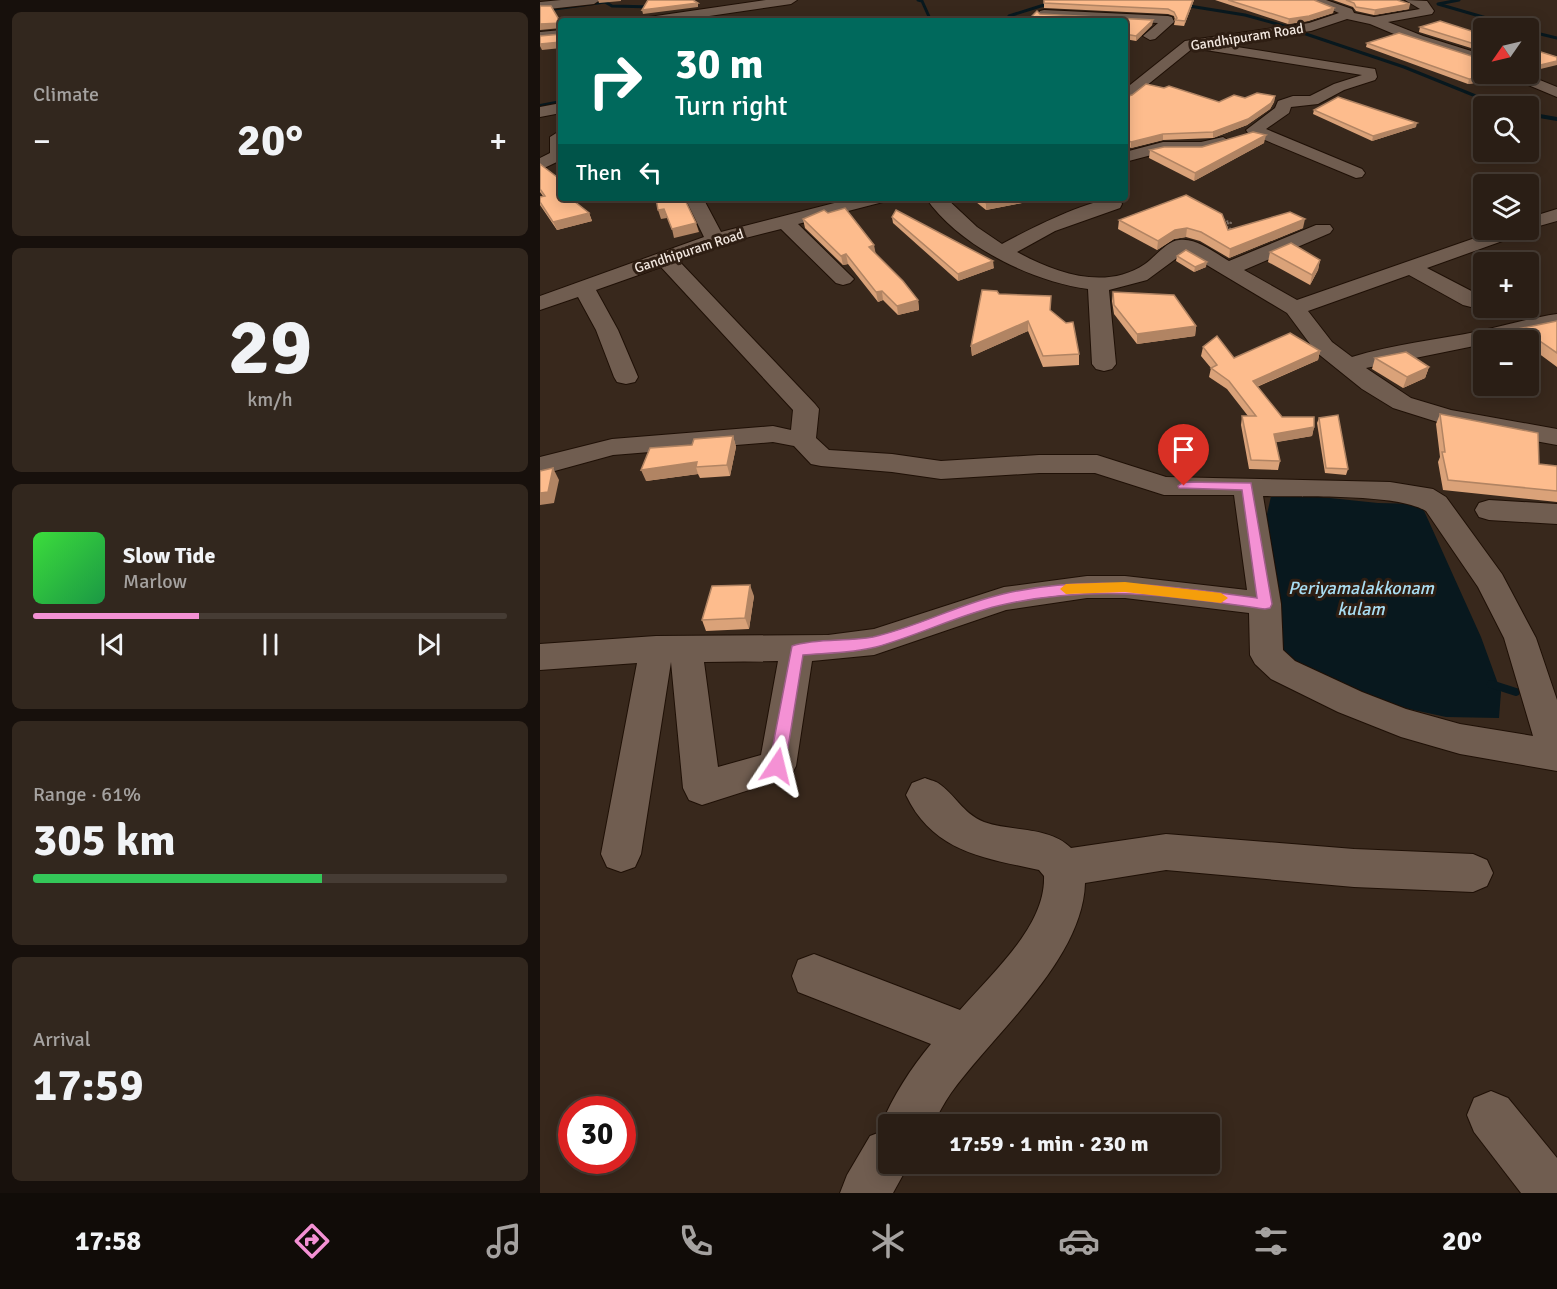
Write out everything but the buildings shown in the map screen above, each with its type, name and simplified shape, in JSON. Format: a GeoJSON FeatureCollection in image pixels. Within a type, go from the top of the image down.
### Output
{"type":"FeatureCollection","features":[{"type":"Feature","properties":{"kind":"street"},"geometry":{"type":"LineString","coordinates":[[540,6],[594,0]]}},
{"type":"Feature","properties":{"kind":"street"},"geometry":{"type":"LineString","coordinates":[[684,18],[791,0]]}},
{"type":"Feature","properties":{"kind":"street","name":"Gandhipuram Road"},"geometry":{"type":"LineString","coordinates":[[1128,94],[1193,43],[1311,27],[1346,15],[1348,12],[1315,0]]}},
{"type":"Feature","properties":{"kind":"street"},"geometry":{"type":"LineString","coordinates":[[1374,21],[1428,10],[1423,4],[1411,0]]}},
{"type":"Feature","properties":{"kind":"street"},"geometry":{"type":"LineString","coordinates":[[668,8],[677,18]]}},
{"type":"Feature","properties":{"kind":"street"},"geometry":{"type":"LineString","coordinates":[[1044,14],[1127,18]]}},
{"type":"Feature","properties":{"kind":"street"},"geometry":{"type":"LineString","coordinates":[[1346,15],[1374,21],[1418,39],[1473,56]]}},
{"type":"Feature","properties":{"kind":"street"},"geometry":{"type":"LineString","coordinates":[[1128,18],[1168,20],[1150,36]]}},
{"type":"Feature","properties":{"kind":"street"},"geometry":{"type":"LineString","coordinates":[[540,36],[558,34]]}},
{"type":"Feature","properties":{"kind":"street"},"geometry":{"type":"LineString","coordinates":[[1128,156],[1163,147],[1201,147],[1217,144],[1254,130],[1283,110],[1284,104],[1320,99],[1339,87],[1370,77],[1370,72],[1133,34]]}},
{"type":"Feature","properties":{"kind":"street"},"geometry":{"type":"LineString","coordinates":[[1538,84],[1557,92]]}},
{"type":"Feature","properties":{"kind":"street"},"geometry":{"type":"LineString","coordinates":[[540,112],[558,109]]}},
{"type":"Feature","properties":{"kind":"street"},"geometry":{"type":"LineString","coordinates":[[1254,130],[1356,173]]}},
{"type":"Feature","properties":{"kind":"street"},"geometry":{"type":"LineString","coordinates":[[540,139],[558,136]]}},
{"type":"Feature","properties":{"kind":"street"},"geometry":{"type":"LineString","coordinates":[[540,165],[558,155]]}},
{"type":"Feature","properties":{"kind":"street"},"geometry":{"type":"LineString","coordinates":[[696,201],[715,240]]}},
{"type":"Feature","properties":{"kind":"street","name":"Gandhipuram Road"},"geometry":{"type":"LineString","coordinates":[[540,303],[715,240],[786,223],[815,206],[853,201]]}},
{"type":"Feature","properties":{"kind":"street"},"geometry":{"type":"LineString","coordinates":[[938,201],[981,240],[1002,252],[1050,275],[1098,286],[1131,280],[1152,269],[1181,245],[1198,250],[1295,308],[1324,346],[1383,394],[1402,403],[1447,417],[1557,437]]}},
{"type":"Feature","properties":{"kind":"street"},"geometry":{"type":"LineString","coordinates":[[1002,252],[1048,227],[1113,204]]}},
{"type":"Feature","properties":{"kind":"street"},"geometry":{"type":"LineString","coordinates":[[1539,221],[1557,214]]}},
{"type":"Feature","properties":{"kind":"street"},"geometry":{"type":"LineString","coordinates":[[786,223],[843,279]]}},
{"type":"Feature","properties":{"kind":"street"},"geometry":{"type":"LineString","coordinates":[[1228,269],[1323,229]]}},
{"type":"Feature","properties":{"kind":"street"},"geometry":{"type":"LineString","coordinates":[[1295,308],[1487,240]]}},
{"type":"Feature","properties":{"kind":"street"},"geometry":{"type":"LineString","coordinates":[[664,258],[806,410],[803,440]]}},
{"type":"Feature","properties":{"kind":"street"},"geometry":{"type":"LineString","coordinates":[[1410,267],[1471,300]]}},
{"type":"Feature","properties":{"kind":"street"},"geometry":{"type":"LineString","coordinates":[[1098,286],[1104,364]]}},
{"type":"Feature","properties":{"kind":"street"},"geometry":{"type":"LineString","coordinates":[[584,287],[607,330],[626,377]]}},
{"type":"Feature","properties":{"kind":"street"},"geometry":{"type":"LineString","coordinates":[[1348,366],[1377,357],[1557,321]]}},
{"type":"Feature","properties":{"kind":"street"},"geometry":{"type":"LineString","coordinates":[[540,466],[612,447],[773,434],[803,440],[821,458],[892,463],[941,470],[1039,464],[1097,464],[1164,486],[1247,486],[1390,491],[1423,496],[1436,504],[1491,582],[1520,638],[1557,755],[1460,740],[1401,722],[1350,702],[1283,670],[1268,655],[1265,604],[1247,486]]}},
{"type":"Feature","properties":{"kind":"street"},"geometry":{"type":"LineString","coordinates":[[1489,510],[1557,514]]}},
{"type":"Feature","properties":{"kind":"street"},"geometry":{"type":"LineString","coordinates":[[540,657],[671,649],[797,650],[874,642],[1004,599],[1087,587],[1125,587],[1168,591],[1265,604]]}},
{"type":"Feature","properties":{"kind":"street"},"geometry":{"type":"LineString","coordinates":[[671,649],[702,789],[777,766],[797,650]]}},
{"type":"Feature","properties":{"kind":"street"},"geometry":{"type":"LineString","coordinates":[[621,854],[671,649]]}},
{"type":"Feature","properties":{"kind":"street"},"geometry":{"type":"LineString","coordinates":[[912,1114],[934,1077],[1039,951],[1060,914],[1065,886],[1064,868],[1050,854],[975,838],[947,820],[925,795]]}},
{"type":"Feature","properties":{"kind":"street"},"geometry":{"type":"LineString","coordinates":[[1064,868],[1166,852],[1354,868],[1473,873]]}},
{"type":"Feature","properties":{"kind":"street"},"geometry":{"type":"LineString","coordinates":[[814,976],[969,1036]]}},
{"type":"Feature","properties":{"kind":"street"},"geometry":{"type":"LineString","coordinates":[[1491,1115],[1553,1193]]}},
{"type":"Feature","properties":{"kind":"street"},"geometry":{"type":"LineString","coordinates":[[865,1193],[878,1171]]}},
{"type":"Feature","properties":{"kind":"path"},"geometry":{"type":"LineString","coordinates":[[1213,215],[1231,223],[1221,224],[1273,251]]}},
{"type":"Feature","properties":{"kind":"water","name":"Periyamalakkonam kulam"},"geometry":{"type":"Polygon","coordinates":[[[1272,492],[1378,503],[1421,504],[1481,637],[1501,692],[1499,718],[1446,717],[1386,704],[1275,657],[1265,523],[1272,492]]]}},
{"type":"Feature","properties":{"kind":"waterway"},"geometry":{"type":"LineString","coordinates":[[918,0],[922,1],[930,18]]}},
{"type":"Feature","properties":{"kind":"waterway"},"geometry":{"type":"LineString","coordinates":[[1459,0],[1438,4],[1486,18]]}},
{"type":"Feature","properties":{"kind":"waterway"},"geometry":{"type":"LineString","coordinates":[[540,11],[605,2],[612,6],[654,7]]}},
{"type":"Feature","properties":{"kind":"waterway"},"geometry":{"type":"LineString","coordinates":[[1009,16],[1044,5],[1054,5]]}},
{"type":"Feature","properties":{"kind":"waterway"},"geometry":{"type":"LineString","coordinates":[[1183,5],[1245,15],[1288,27]]}},
{"type":"Feature","properties":{"kind":"waterway"},"geometry":{"type":"LineString","coordinates":[[1300,32],[1404,67],[1476,96]]}},
{"type":"Feature","properties":{"kind":"waterway"},"geometry":{"type":"LineString","coordinates":[[1539,34],[1557,38]]}},
{"type":"Feature","properties":{"kind":"waterway"},"geometry":{"type":"LineString","coordinates":[[540,106],[558,103]]}},
{"type":"Feature","properties":{"kind":"waterway"},"geometry":{"type":"LineString","coordinates":[[1539,116],[1557,119]]}},
{"type":"Feature","properties":{"kind":"waterway"},"geometry":{"type":"LineString","coordinates":[[1491,684],[1516,692]]}},
{"type":"Feature","properties":{"kind":"slow traffic"},"geometry":{"type":"LineString","coordinates":[[1066,589],[1125,587],[1221,598]]}},
{"type":"Feature","properties":{"kind":"route"},"geometry":{"type":"LineString","coordinates":[[777,766],[797,650],[874,642],[1004,599],[1087,587],[1125,587],[1179,592],[1265,604],[1247,486],[1184,486]]}}]}
